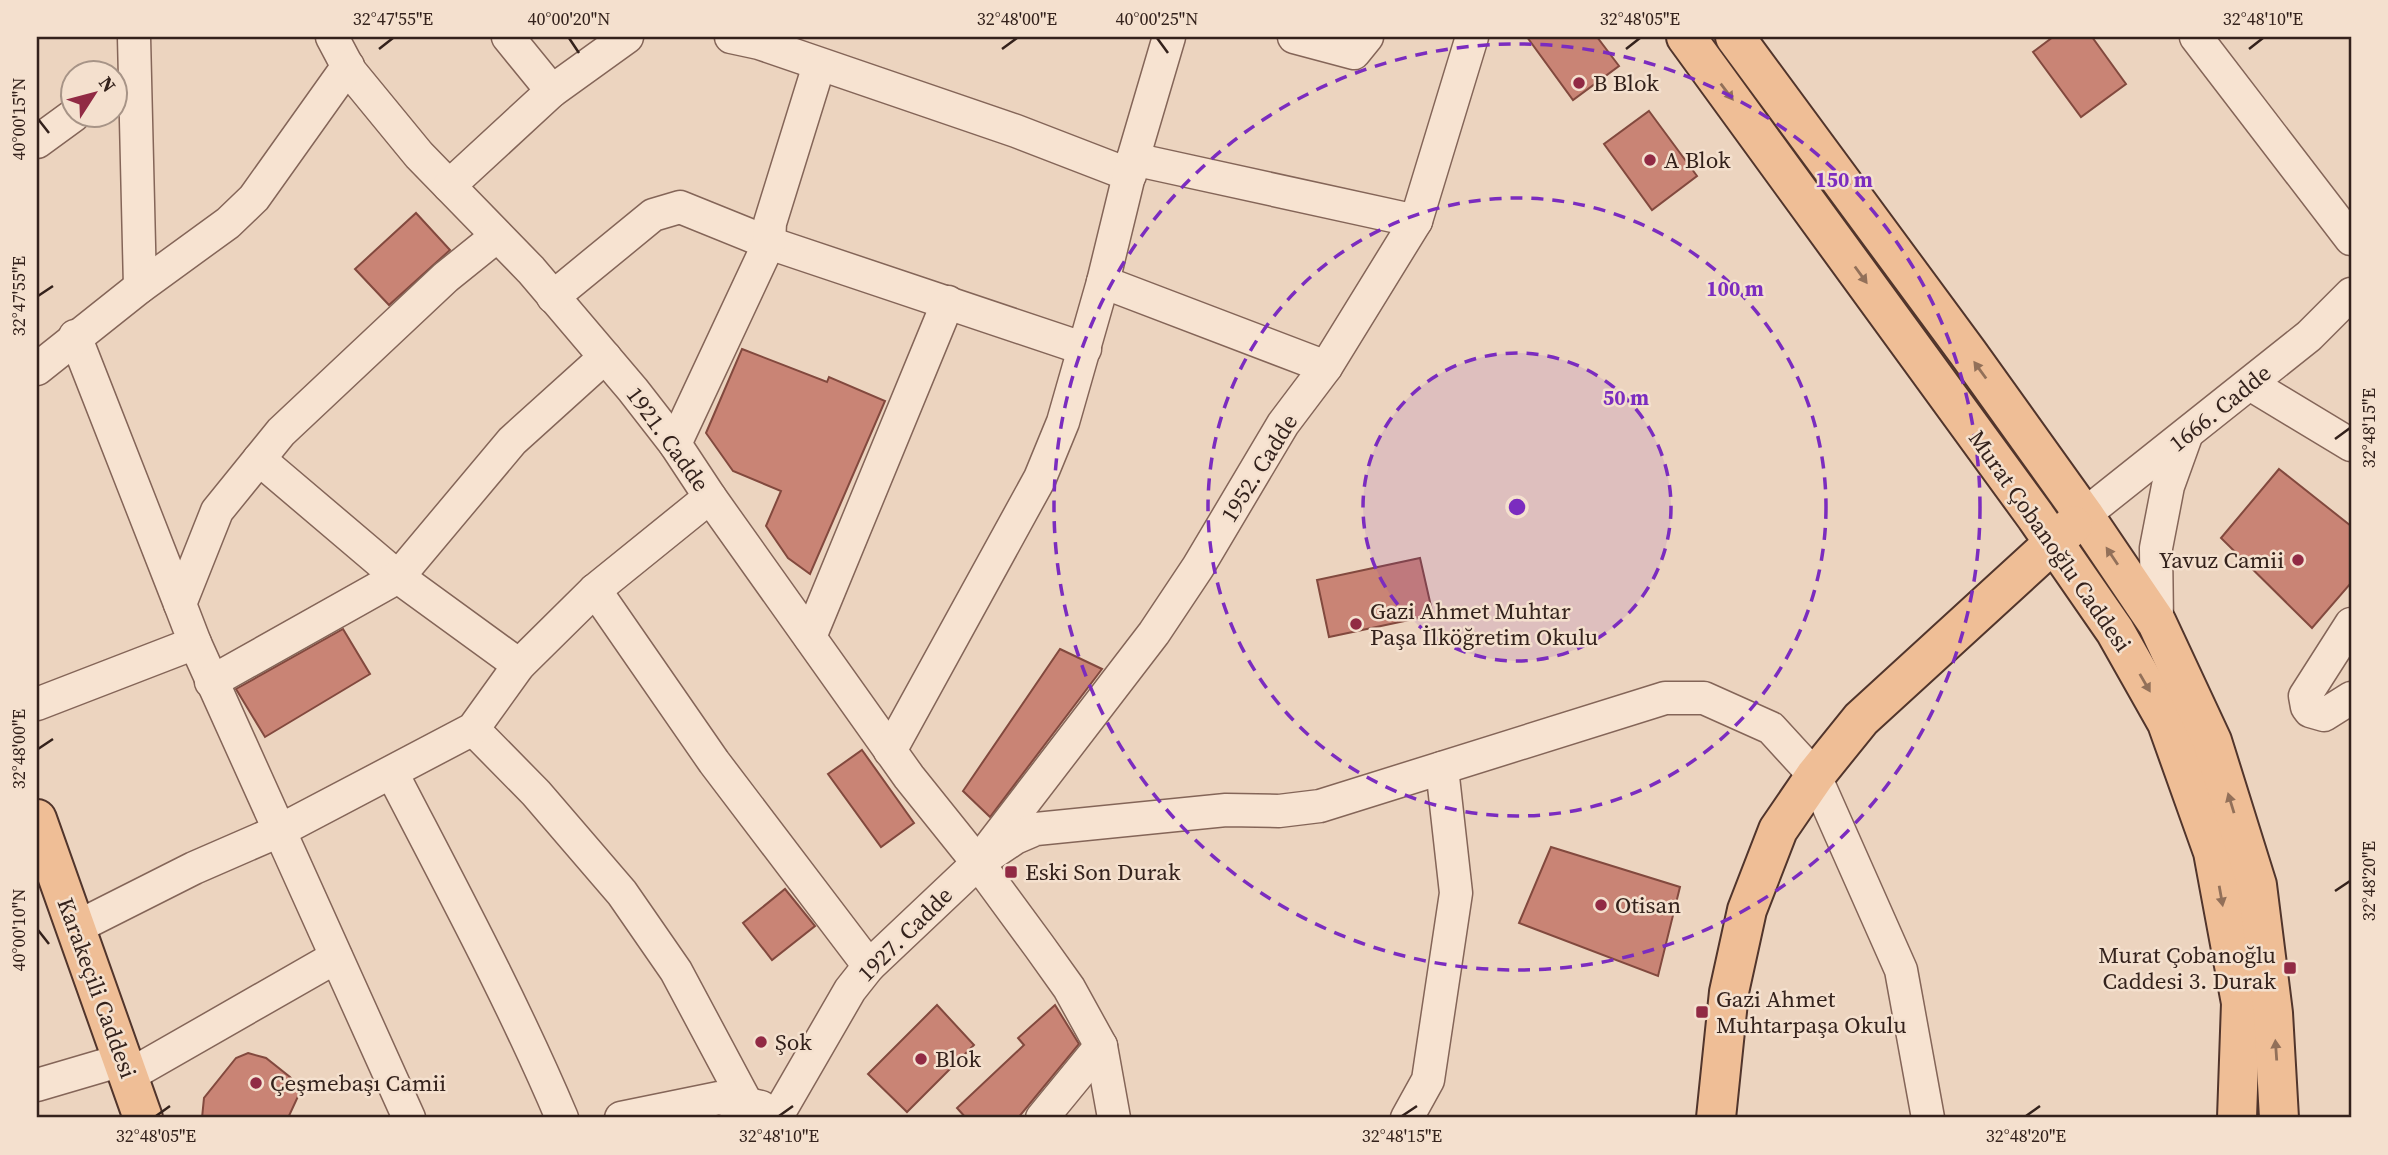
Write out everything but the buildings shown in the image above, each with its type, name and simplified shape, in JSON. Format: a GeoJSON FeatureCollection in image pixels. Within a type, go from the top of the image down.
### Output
{"type":"FeatureCollection","features":[{"type":"Feature","properties":{"kind":"main road","name":"Murat Çobanoğlu Caddesi"},"geometry":{"type":"LineString","coordinates":[[1686,37],[2003,471],[2115,631],[2167,723],[2213,852],[2241,1003],[2237,1118]]}},
{"type":"Feature","properties":{"kind":"main road","name":"Murat Çobanoğlu Caddesi"},"geometry":{"type":"LineString","coordinates":[[1735,37],[1807,132],[2084,515],[2157,623],[2212,741],[2257,885],[2273,1013],[2279,1118]]}},
{"type":"Feature","properties":{"kind":"main road"},"geometry":{"type":"LineString","coordinates":[[1716,1118],[1729,992],[1747,910],[1779,830],[1815,776],[1861,719],[2084,515]]}},
{"type":"Feature","properties":{"kind":"main road","name":"Karakeçili Caddesi"},"geometry":{"type":"LineString","coordinates":[[37,819],[143,1118]]}},
{"type":"Feature","properties":{"kind":"street"},"geometry":{"type":"LineString","coordinates":[[130,60],[134,37]]}},
{"type":"Feature","properties":{"kind":"street","name":"1921. Cadde"},"geometry":{"type":"LineString","coordinates":[[332,37],[348,66],[419,155],[554,297],[674,444],[890,751],[978,863],[1069,988],[1101,1046]]}},
{"type":"Feature","properties":{"kind":"street"},"geometry":{"type":"LineString","coordinates":[[508,37],[552,91]]}},
{"type":"Feature","properties":{"kind":"street"},"geometry":{"type":"LineString","coordinates":[[449,186],[552,91],[627,37]]}},
{"type":"Feature","properties":{"kind":"street"},"geometry":{"type":"LineString","coordinates":[[890,751],[1040,478],[1063,422],[1169,37]]}},
{"type":"Feature","properties":{"kind":"street"},"geometry":{"type":"LineString","coordinates":[[1294,37],[1354,53],[1367,37]]}},
{"type":"Feature","properties":{"kind":"street","name":"1952. Cadde"},"geometry":{"type":"LineString","coordinates":[[978,863],[1154,633],[1198,566],[1283,424],[1326,367],[1416,221],[1472,37]]}},
{"type":"Feature","properties":{"kind":"street"},"geometry":{"type":"LineString","coordinates":[[750,39],[819,65],[1132,167],[1416,221]]}},
{"type":"Feature","properties":{"kind":"street"},"geometry":{"type":"LineString","coordinates":[[2209,43],[2351,239]]}},
{"type":"Feature","properties":{"kind":"street"},"geometry":{"type":"LineString","coordinates":[[674,444],[769,243],[770,223],[819,65]]}},
{"type":"Feature","properties":{"kind":"street"},"geometry":{"type":"LineString","coordinates":[[37,369],[140,287],[228,223],[254,198],[348,66]]}},
{"type":"Feature","properties":{"kind":"street"},"geometry":{"type":"LineString","coordinates":[[37,142],[60,125]]}},
{"type":"Feature","properties":{"kind":"street"},"geometry":{"type":"LineString","coordinates":[[128,130],[140,287]]}},
{"type":"Feature","properties":{"kind":"street"},"geometry":{"type":"LineString","coordinates":[[554,297],[653,215],[680,207],[769,243],[1085,349]]}},
{"type":"Feature","properties":{"kind":"street"},"geometry":{"type":"LineString","coordinates":[[180,604],[217,511],[281,432],[446,277],[497,236]]}},
{"type":"Feature","properties":{"kind":"street"},"geometry":{"type":"LineString","coordinates":[[1103,282],[1326,367]]}},
{"type":"Feature","properties":{"kind":"street","name":"1666. Cadde"},"geometry":{"type":"LineString","coordinates":[[2084,515],[2309,336],[2351,295]]}},
{"type":"Feature","properties":{"kind":"street"},"geometry":{"type":"LineString","coordinates":[[810,637],[948,302]]}},
{"type":"Feature","properties":{"kind":"street"},"geometry":{"type":"LineString","coordinates":[[75,337],[211,682],[409,1118]]}},
{"type":"Feature","properties":{"kind":"street"},"geometry":{"type":"LineString","coordinates":[[211,682],[398,577],[512,441],[605,357]]}},
{"type":"Feature","properties":{"kind":"street"},"geometry":{"type":"LineString","coordinates":[[2250,384],[2351,445]]}},
{"type":"Feature","properties":{"kind":"street"},"geometry":{"type":"LineString","coordinates":[[2157,623],[2158,538],[2168,486],[2186,436]]}},
{"type":"Feature","properties":{"kind":"street"},"geometry":{"type":"LineString","coordinates":[[259,459],[398,577],[519,665]]}},
{"type":"Feature","properties":{"kind":"street"},"geometry":{"type":"LineString","coordinates":[[75,928],[194,868],[279,831],[473,729],[519,665],[595,590],[710,497]]}},
{"type":"Feature","properties":{"kind":"street"},"geometry":{"type":"LineString","coordinates":[[595,590],[714,762],[869,966]]}},
{"type":"Feature","properties":{"kind":"street"},"geometry":{"type":"LineString","coordinates":[[2351,624],[2305,696],[2305,701],[2310,711],[2324,715],[2351,698]]}},
{"type":"Feature","properties":{"kind":"street"},"geometry":{"type":"LineString","coordinates":[[37,704],[195,643]]}},
{"type":"Feature","properties":{"kind":"street"},"geometry":{"type":"LineString","coordinates":[[978,863],[1015,838],[1036,829],[1226,810],[1279,811],[1320,806],[1665,698],[1704,698],[1771,728],[1815,776],[1901,970],[1928,1118]]}},
{"type":"Feature","properties":{"kind":"street"},"geometry":{"type":"LineString","coordinates":[[473,729],[536,793],[622,893],[676,971],[747,1104]]}},
{"type":"Feature","properties":{"kind":"street"},"geometry":{"type":"LineString","coordinates":[[1407,1118],[1428,1080],[1455,893],[1442,768]]}},
{"type":"Feature","properties":{"kind":"street"},"geometry":{"type":"LineString","coordinates":[[392,773],[482,946],[531,1046],[562,1118]]}},
{"type":"Feature","properties":{"kind":"street","name":"1927. Cadde"},"geometry":{"type":"LineString","coordinates":[[778,1115],[850,990],[869,966],[978,863]]}},
{"type":"Feature","properties":{"kind":"street"},"geometry":{"type":"LineString","coordinates":[[37,1085],[125,1068],[336,957]]}},
{"type":"Feature","properties":{"kind":"street"},"geometry":{"type":"LineString","coordinates":[[1042,1118],[1101,1046]]}},
{"type":"Feature","properties":{"kind":"street"},"geometry":{"type":"LineString","coordinates":[[1101,1046],[1114,1118]]}},
{"type":"Feature","properties":{"kind":"street"},"geometry":{"type":"LineString","coordinates":[[621,1118],[719,1098],[778,1115]]}},
{"type":"Feature","properties":{"kind":"place","name":"B Blok"},"geometry":{"type":"Point","coordinates":[1579,83]}},
{"type":"Feature","properties":{"kind":"place","name":"A Blok"},"geometry":{"type":"Point","coordinates":[1650,160]}},
{"type":"Feature","properties":{"kind":"place","name":"Yavuz Camii"},"geometry":{"type":"Point","coordinates":[2298,560]}},
{"type":"Feature","properties":{"kind":"place","name":"Gazi Ahmet Muhtar Paşa İlköğretim Okulu"},"geometry":{"type":"Point","coordinates":[1356,624]}},
{"type":"Feature","properties":{"kind":"place","name":"Eski Son Durak"},"geometry":{"type":"Point","coordinates":[1011,872]}},
{"type":"Feature","properties":{"kind":"place","name":"Otisan"},"geometry":{"type":"Point","coordinates":[1601,905]}},
{"type":"Feature","properties":{"kind":"place","name":"Murat Çobanoğlu Caddesi 3. Durak"},"geometry":{"type":"Point","coordinates":[2290,968]}},
{"type":"Feature","properties":{"kind":"place","name":"Gazi Ahmet Muhtarpaşa Okulu"},"geometry":{"type":"Point","coordinates":[1702,1012]}},
{"type":"Feature","properties":{"kind":"place","name":"Şok"},"geometry":{"type":"Point","coordinates":[761,1042]}},
{"type":"Feature","properties":{"kind":"place","name":"Blok"},"geometry":{"type":"Point","coordinates":[921,1059]}},
{"type":"Feature","properties":{"kind":"place","name":"Çeşmebaşı Camii"},"geometry":{"type":"Point","coordinates":[256,1083]}}]}
